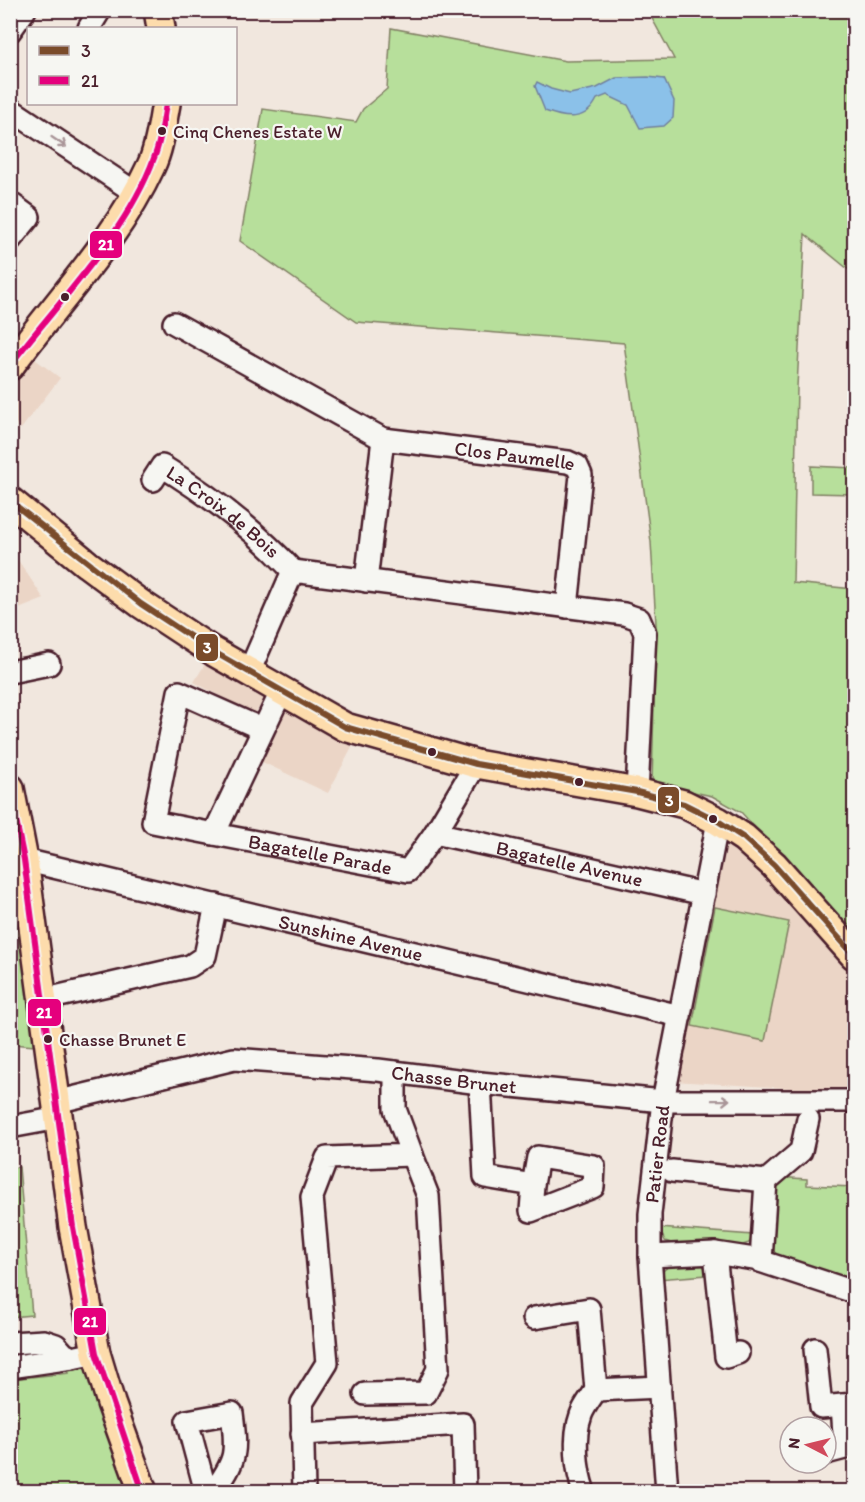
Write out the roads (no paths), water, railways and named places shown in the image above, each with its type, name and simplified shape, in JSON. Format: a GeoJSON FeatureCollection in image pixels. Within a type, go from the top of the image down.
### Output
{"type":"FeatureCollection","features":[{"type":"Feature","properties":{"kind":"main road"},"geometry":{"type":"LineString","coordinates":[[158,10],[161,27]]}},
{"type":"Feature","properties":{"kind":"main road"},"geometry":{"type":"LineString","coordinates":[[10,366],[99,252],[136,193],[152,165],[166,105]]}},
{"type":"Feature","properties":{"kind":"main road"},"geometry":{"type":"LineString","coordinates":[[10,501],[113,585],[214,652],[281,692],[345,726],[476,764],[636,792],[684,804],[718,821],[744,838],[774,866],[855,956]]}},
{"type":"Feature","properties":{"kind":"main road"},"geometry":{"type":"LineString","coordinates":[[10,788],[24,860],[77,1251],[84,1356],[143,1491]]}},
{"type":"Feature","properties":{"kind":"street"},"geometry":{"type":"LineString","coordinates":[[10,31],[25,10]]}},
{"type":"Feature","properties":{"kind":"street"},"geometry":{"type":"LineString","coordinates":[[90,27],[100,10]]}},
{"type":"Feature","properties":{"kind":"street"},"geometry":{"type":"LineString","coordinates":[[10,109],[136,193]]}},
{"type":"Feature","properties":{"kind":"street"},"geometry":{"type":"LineString","coordinates":[[10,202],[29,217],[10,240]]}},
{"type":"Feature","properties":{"kind":"street","name":"Clos Paumelle"},"geometry":{"type":"LineString","coordinates":[[174,323],[382,439],[568,462],[577,466],[581,475],[567,607]]}},
{"type":"Feature","properties":{"kind":"street"},"geometry":{"type":"LineString","coordinates":[[366,581],[382,439]]}},
{"type":"Feature","properties":{"kind":"street","name":"La Croix de Bois"},"geometry":{"type":"LineString","coordinates":[[153,480],[162,466],[201,491],[266,544],[293,571]]}},
{"type":"Feature","properties":{"kind":"street"},"geometry":{"type":"LineString","coordinates":[[249,672],[293,571],[624,614],[639,620],[645,633],[636,792]]}},
{"type":"Feature","properties":{"kind":"street"},"geometry":{"type":"LineString","coordinates":[[10,672],[49,664]]}},
{"type":"Feature","properties":{"kind":"street","name":"Bagatelle Parade"},"geometry":{"type":"LineString","coordinates":[[262,729],[179,692],[153,822],[408,871],[435,833],[476,764]]}},
{"type":"Feature","properties":{"kind":"street"},"geometry":{"type":"LineString","coordinates":[[214,834],[281,692]]}},
{"type":"Feature","properties":{"kind":"street","name":"Patier Road"},"geometry":{"type":"LineString","coordinates":[[667,1491],[650,1256],[654,1161],[663,1101],[718,821]]}},
{"type":"Feature","properties":{"kind":"street","name":"Bagatelle Avenue"},"geometry":{"type":"LineString","coordinates":[[435,833],[704,894]]}},
{"type":"Feature","properties":{"kind":"street","name":"Sunshine Avenue"},"geometry":{"type":"LineString","coordinates":[[24,860],[680,1016]]}},
{"type":"Feature","properties":{"kind":"street"},"geometry":{"type":"LineString","coordinates":[[42,1000],[190,966],[205,956],[216,905]]}},
{"type":"Feature","properties":{"kind":"street","name":"Chasse Brunet"},"geometry":{"type":"LineString","coordinates":[[10,1126],[57,1110],[234,1059],[396,1072],[480,1083],[663,1101],[855,1101]]}},
{"type":"Feature","properties":{"kind":"street"},"geometry":{"type":"LineString","coordinates":[[364,1394],[426,1393],[438,1369],[428,1196],[395,1109],[396,1072]]}},
{"type":"Feature","properties":{"kind":"street"},"geometry":{"type":"LineString","coordinates":[[480,1083],[485,1176],[533,1185]]}},
{"type":"Feature","properties":{"kind":"street"},"geometry":{"type":"LineString","coordinates":[[761,1261],[766,1181],[801,1151],[808,1119]]}},
{"type":"Feature","properties":{"kind":"street"},"geometry":{"type":"LineString","coordinates":[[304,1491],[302,1403],[327,1363],[312,1197],[327,1158],[412,1155]]}},
{"type":"Feature","properties":{"kind":"street"},"geometry":{"type":"LineString","coordinates":[[672,1171],[766,1181]]}},
{"type":"Feature","properties":{"kind":"street"},"geometry":{"type":"LineString","coordinates":[[650,1256],[715,1253],[761,1261],[855,1292]]}},
{"type":"Feature","properties":{"kind":"street"},"geometry":{"type":"LineString","coordinates":[[715,1253],[726,1357],[738,1353]]}},
{"type":"Feature","properties":{"kind":"street"},"geometry":{"type":"LineString","coordinates":[[534,1318],[589,1309],[596,1390],[581,1414],[577,1437],[578,1467],[584,1491]]}},
{"type":"Feature","properties":{"kind":"street"},"geometry":{"type":"LineString","coordinates":[[10,1343],[44,1341],[56,1345],[64,1354],[84,1356]]}},
{"type":"Feature","properties":{"kind":"street"},"geometry":{"type":"LineString","coordinates":[[815,1349],[821,1407],[848,1404],[845,1448],[838,1450]]}},
{"type":"Feature","properties":{"kind":"street"},"geometry":{"type":"LineString","coordinates":[[10,1367],[84,1356]]}},
{"type":"Feature","properties":{"kind":"street"},"geometry":{"type":"LineString","coordinates":[[596,1390],[660,1388]]}},
{"type":"Feature","properties":{"kind":"street"},"geometry":{"type":"LineString","coordinates":[[206,1491],[187,1421],[232,1413],[236,1441],[232,1466],[213,1491]]}},
{"type":"Feature","properties":{"kind":"street"},"geometry":{"type":"LineString","coordinates":[[302,1434],[463,1424],[465,1491]]}},
{"type":"Feature","properties":{"kind":"water"},"geometry":{"type":"Polygon","coordinates":[[[616,78],[664,79],[674,101],[673,118],[664,126],[640,128],[628,105],[607,95],[597,99],[587,112],[581,115],[568,117],[553,114],[545,111],[535,86],[537,82],[570,94],[597,88],[616,78]]]}},
{"type":"Feature","properties":{"kind":"place","name":"Cinq Chenes Estate W"},"geometry":{"type":"Point","coordinates":[162,131]}},
{"type":"Feature","properties":{"kind":"place","name":"Chasse Brunet E"},"geometry":{"type":"Point","coordinates":[48,1039]}}]}
